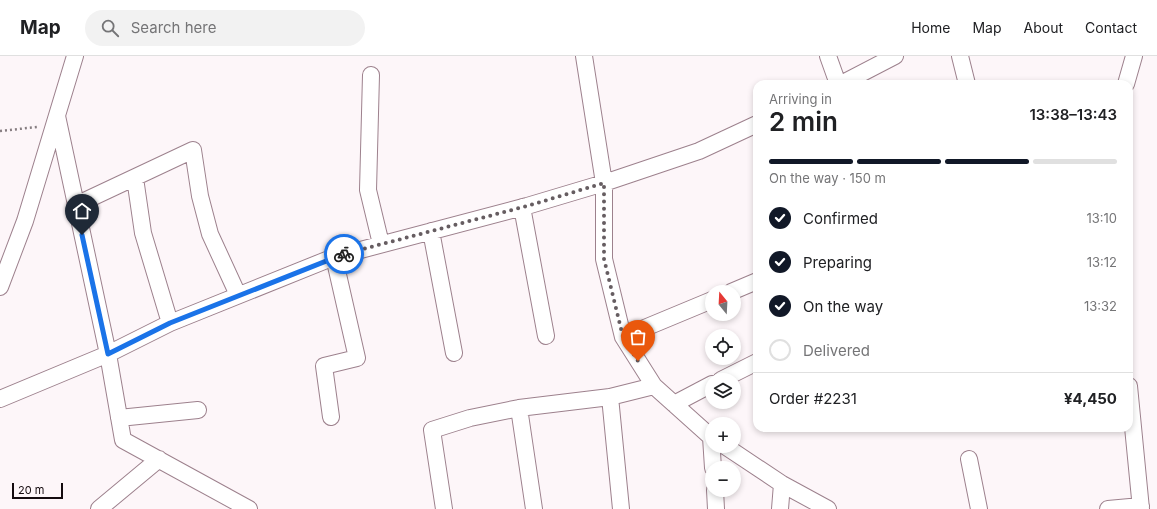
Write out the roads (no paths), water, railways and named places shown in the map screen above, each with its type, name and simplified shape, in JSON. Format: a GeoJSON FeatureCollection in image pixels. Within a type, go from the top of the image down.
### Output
{"type":"FeatureCollection","features":[{"type":"Feature","properties":{"kind":"street"},"geometry":{"type":"LineString","coordinates":[[0,287],[25,221],[75,56]]}},
{"type":"Feature","properties":{"kind":"street"},"geometry":{"type":"LineString","coordinates":[[584,56],[604,183],[604,259],[623,337],[654,386],[705,432]]}},
{"type":"Feature","properties":{"kind":"street"},"geometry":{"type":"LineString","coordinates":[[828,56],[837,80]]}},
{"type":"Feature","properties":{"kind":"street"},"geometry":{"type":"LineString","coordinates":[[849,80],[895,56]]}},
{"type":"Feature","properties":{"kind":"street"},"geometry":{"type":"LineString","coordinates":[[960,56],[966,80]]}},
{"type":"Feature","properties":{"kind":"street"},"geometry":{"type":"LineString","coordinates":[[1127,80],[1134,56]]}},
{"type":"Feature","properties":{"kind":"street"},"geometry":{"type":"LineString","coordinates":[[371,75],[368,190],[381,244]]}},
{"type":"Feature","properties":{"kind":"street"},"geometry":{"type":"LineString","coordinates":[[56,120],[108,354],[123,440],[249,509]]}},
{"type":"Feature","properties":{"kind":"street"},"geometry":{"type":"LineString","coordinates":[[0,399],[108,354],[170,323],[334,256],[522,207],[604,183],[699,151],[753,126]]}},
{"type":"Feature","properties":{"kind":"street"},"geometry":{"type":"LineString","coordinates":[[76,205],[193,150],[200,196],[210,234],[238,295]]}},
{"type":"Feature","properties":{"kind":"street"},"geometry":{"type":"LineString","coordinates":[[135,178],[143,233],[170,323]]}},
{"type":"Feature","properties":{"kind":"street"},"geometry":{"type":"LineString","coordinates":[[522,207],[546,336]]}},
{"type":"Feature","properties":{"kind":"street"},"geometry":{"type":"LineString","coordinates":[[431,231],[454,353]]}},
{"type":"Feature","properties":{"kind":"street"},"geometry":{"type":"LineString","coordinates":[[331,417],[324,366],[357,358],[334,256]]}},
{"type":"Feature","properties":{"kind":"street"},"geometry":{"type":"LineString","coordinates":[[741,288],[753,283]]}},
{"type":"Feature","properties":{"kind":"street"},"geometry":{"type":"LineString","coordinates":[[623,337],[705,303]]}},
{"type":"Feature","properties":{"kind":"street"},"geometry":{"type":"LineString","coordinates":[[735,373],[753,364]]}},
{"type":"Feature","properties":{"kind":"street"},"geometry":{"type":"LineString","coordinates":[[444,509],[432,430],[470,418],[519,408],[610,397],[654,386]]}},
{"type":"Feature","properties":{"kind":"street"},"geometry":{"type":"LineString","coordinates":[[674,404],[705,388]]}},
{"type":"Feature","properties":{"kind":"street"},"geometry":{"type":"LineString","coordinates":[[610,397],[621,509]]}},
{"type":"Feature","properties":{"kind":"street"},"geometry":{"type":"LineString","coordinates":[[519,408],[534,509]]}},
{"type":"Feature","properties":{"kind":"street"},"geometry":{"type":"LineString","coordinates":[[119,418],[198,410]]}},
{"type":"Feature","properties":{"kind":"street"},"geometry":{"type":"LineString","coordinates":[[1108,509],[1141,508],[1133,427]]}},
{"type":"Feature","properties":{"kind":"street"},"geometry":{"type":"LineString","coordinates":[[735,453],[782,484],[828,509]]}},
{"type":"Feature","properties":{"kind":"street"},"geometry":{"type":"LineString","coordinates":[[969,459],[979,509]]}},
{"type":"Feature","properties":{"kind":"street"},"geometry":{"type":"LineString","coordinates":[[100,509],[159,460]]}},
{"type":"Feature","properties":{"kind":"street"},"geometry":{"type":"LineString","coordinates":[[780,509],[782,484]]}},
{"type":"Feature","properties":{"kind":"street"},"geometry":{"type":"LineString","coordinates":[[715,497],[716,509]]}}]}
